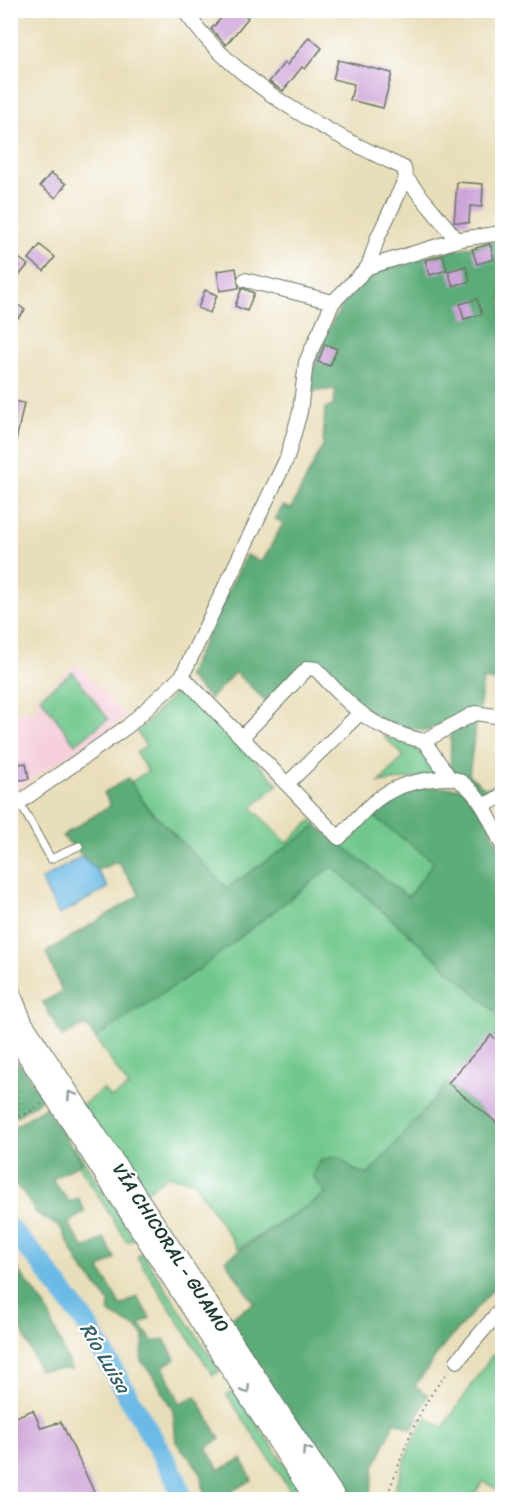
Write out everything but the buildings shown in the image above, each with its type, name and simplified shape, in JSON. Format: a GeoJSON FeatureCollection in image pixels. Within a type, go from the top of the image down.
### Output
{"type":"FeatureCollection","features":[{"type":"Feature","properties":{"kind":"street"},"geometry":{"type":"LineString","coordinates":[[184,10],[196,28],[261,88],[352,144],[404,168],[406,178],[458,240]]}},
{"type":"Feature","properties":{"kind":"street"},"geometry":{"type":"LineString","coordinates":[[15,806],[128,726],[182,676],[287,458],[300,412],[306,362],[333,302],[368,267],[378,237],[406,178]]}},
{"type":"Feature","properties":{"kind":"street"},"geometry":{"type":"LineString","coordinates":[[368,267],[458,240],[502,233]]}},
{"type":"Feature","properties":{"kind":"street"},"geometry":{"type":"LineString","coordinates":[[245,280],[333,302]]}},
{"type":"Feature","properties":{"kind":"street"},"geometry":{"type":"LineString","coordinates":[[242,737],[308,668],[316,669],[359,714],[403,736],[424,741],[476,713],[502,717]]}},
{"type":"Feature","properties":{"kind":"street"},"geometry":{"type":"LineString","coordinates":[[182,676],[339,838],[375,799],[394,787],[414,781],[449,777],[462,782],[483,806],[502,844]]}},
{"type":"Feature","properties":{"kind":"street"},"geometry":{"type":"LineString","coordinates":[[287,784],[359,714]]}},
{"type":"Feature","properties":{"kind":"street"},"geometry":{"type":"LineString","coordinates":[[424,741],[449,777]]}},
{"type":"Feature","properties":{"kind":"street"},"geometry":{"type":"LineString","coordinates":[[483,806],[502,796]]}},
{"type":"Feature","properties":{"kind":"street","name":"VÍA CHICORAL - GUAMO"},"geometry":{"type":"LineString","coordinates":[[10,993],[23,1024],[30,1059],[87,1132],[238,1362],[337,1500]]}},
{"type":"Feature","properties":{"kind":"street","name":"VÍA CHICORAL - GUAMO"},"geometry":{"type":"LineString","coordinates":[[10,1028],[54,1096],[87,1132]]}},
{"type":"Feature","properties":{"kind":"street"},"geometry":{"type":"LineString","coordinates":[[458,1361],[502,1308]]}},
{"type":"Feature","properties":{"kind":"street","name":"VÍA CHICORAL - GUAMO"},"geometry":{"type":"LineString","coordinates":[[238,1362],[316,1500]]}},
{"type":"Feature","properties":{"kind":"lane"},"geometry":{"type":"LineString","coordinates":[[15,806],[51,859],[79,846]]}},
{"type":"Feature","properties":{"kind":"path"},"geometry":{"type":"LineString","coordinates":[[19,1118],[30,1059]]}},
{"type":"Feature","properties":{"kind":"path"},"geometry":{"type":"LineString","coordinates":[[10,1124],[54,1096]]}},
{"type":"Feature","properties":{"kind":"path"},"geometry":{"type":"LineString","coordinates":[[386,1500],[407,1443],[432,1392],[458,1361]]}},
{"type":"Feature","properties":{"kind":"shaded area"},"geometry":{"type":"Polygon","coordinates":[[[77,664],[126,717],[11,793],[11,713],[37,711],[36,698],[77,664]]]}},
{"type":"Feature","properties":{"kind":"green space"},"geometry":{"type":"Polygon","coordinates":[[[502,240],[502,682],[483,679],[479,712],[462,713],[427,731],[374,721],[317,665],[267,702],[235,672],[210,699],[187,676],[246,555],[262,562],[283,523],[275,519],[283,506],[291,509],[323,445],[325,408],[333,406],[336,389],[309,392],[316,359],[339,311],[361,285],[379,271],[438,254],[502,240]]]}},
{"type":"Feature","properties":{"kind":"green space"},"geometry":{"type":"Polygon","coordinates":[[[73,672],[108,719],[75,744],[40,697],[73,672]]]}},
{"type":"Feature","properties":{"kind":"green space"},"geometry":{"type":"Polygon","coordinates":[[[182,686],[278,784],[252,808],[287,843],[312,820],[317,826],[227,888],[147,807],[130,783],[148,771],[136,753],[146,746],[137,732],[182,686]]]}},
{"type":"Feature","properties":{"kind":"green space"},"geometry":{"type":"Polygon","coordinates":[[[476,721],[469,775],[485,788],[502,784],[502,789],[484,800],[450,772],[451,731],[476,721]]]}},
{"type":"Feature","properties":{"kind":"green space"},"geometry":{"type":"Polygon","coordinates":[[[382,735],[415,748],[441,774],[379,783],[404,756],[382,735]]]}},
{"type":"Feature","properties":{"kind":"green space"},"geometry":{"type":"Polygon","coordinates":[[[128,778],[147,807],[227,888],[317,826],[408,897],[434,862],[372,815],[381,804],[401,792],[423,787],[462,788],[482,810],[502,853],[502,1017],[332,866],[198,970],[95,1038],[86,1025],[62,1037],[43,1002],[62,992],[46,952],[140,895],[118,862],[97,870],[62,836],[111,805],[104,793],[128,778]]]}},
{"type":"Feature","properties":{"kind":"green space"},"geometry":{"type":"Polygon","coordinates":[[[372,815],[434,862],[408,898],[340,845],[372,815]]]}},
{"type":"Feature","properties":{"kind":"green space"},"geometry":{"type":"Polygon","coordinates":[[[332,866],[502,1017],[502,1044],[492,1036],[368,1175],[352,1169],[338,1156],[326,1194],[238,1249],[193,1181],[168,1176],[141,1195],[81,1106],[103,1089],[111,1098],[129,1087],[95,1038],[198,970],[332,866]]]}},
{"type":"Feature","properties":{"kind":"green space"},"geometry":{"type":"Polygon","coordinates":[[[11,1052],[43,1098],[16,1117],[11,1098],[11,1052]]]}},
{"type":"Feature","properties":{"kind":"green space"},"geometry":{"type":"Polygon","coordinates":[[[448,1083],[502,1127],[502,1279],[441,1349],[415,1386],[428,1395],[412,1429],[395,1421],[374,1468],[370,1499],[342,1499],[225,1322],[254,1303],[225,1260],[326,1194],[313,1176],[321,1160],[338,1156],[352,1169],[368,1175],[448,1083]]]}},
{"type":"Feature","properties":{"kind":"green space"},"geometry":{"type":"Polygon","coordinates":[[[45,1107],[82,1162],[52,1179],[69,1202],[78,1198],[85,1211],[68,1224],[85,1249],[104,1238],[115,1258],[100,1269],[121,1306],[137,1296],[150,1318],[140,1324],[153,1342],[164,1339],[175,1359],[163,1366],[180,1403],[196,1396],[220,1439],[206,1448],[219,1470],[242,1459],[252,1480],[232,1491],[236,1499],[206,1499],[200,1471],[176,1442],[173,1411],[152,1373],[141,1361],[144,1336],[132,1325],[109,1313],[109,1302],[79,1264],[61,1228],[36,1213],[23,1192],[11,1181],[11,1129],[45,1107]]]}},
{"type":"Feature","properties":{"kind":"green space"},"geometry":{"type":"Polygon","coordinates":[[[75,1147],[134,1239],[127,1242],[70,1151],[75,1147]]]}},
{"type":"Feature","properties":{"kind":"green space"},"geometry":{"type":"Polygon","coordinates":[[[142,1253],[220,1371],[213,1375],[137,1257],[142,1253]]]}},
{"type":"Feature","properties":{"kind":"green space"},"geometry":{"type":"Polygon","coordinates":[[[11,1261],[46,1307],[71,1369],[39,1370],[11,1306],[11,1261]]]}},
{"type":"Feature","properties":{"kind":"green space"},"geometry":{"type":"Polygon","coordinates":[[[492,1355],[502,1363],[502,1492],[483,1481],[471,1499],[391,1499],[409,1449],[426,1417],[443,1428],[492,1355]]]}},
{"type":"Feature","properties":{"kind":"green space"},"geometry":{"type":"Polygon","coordinates":[[[233,1390],[305,1496],[296,1499],[227,1395],[233,1390]]]}},
{"type":"Feature","properties":{"kind":"water"},"geometry":{"type":"Polygon","coordinates":[[[82,856],[97,870],[108,888],[59,915],[41,880],[82,856]]]}},
{"type":"Feature","properties":{"kind":"waterway","name":"Río Luisa"},"geometry":{"type":"LineString","coordinates":[[10,1229],[42,1264],[87,1325],[175,1477],[182,1500]]}}]}
